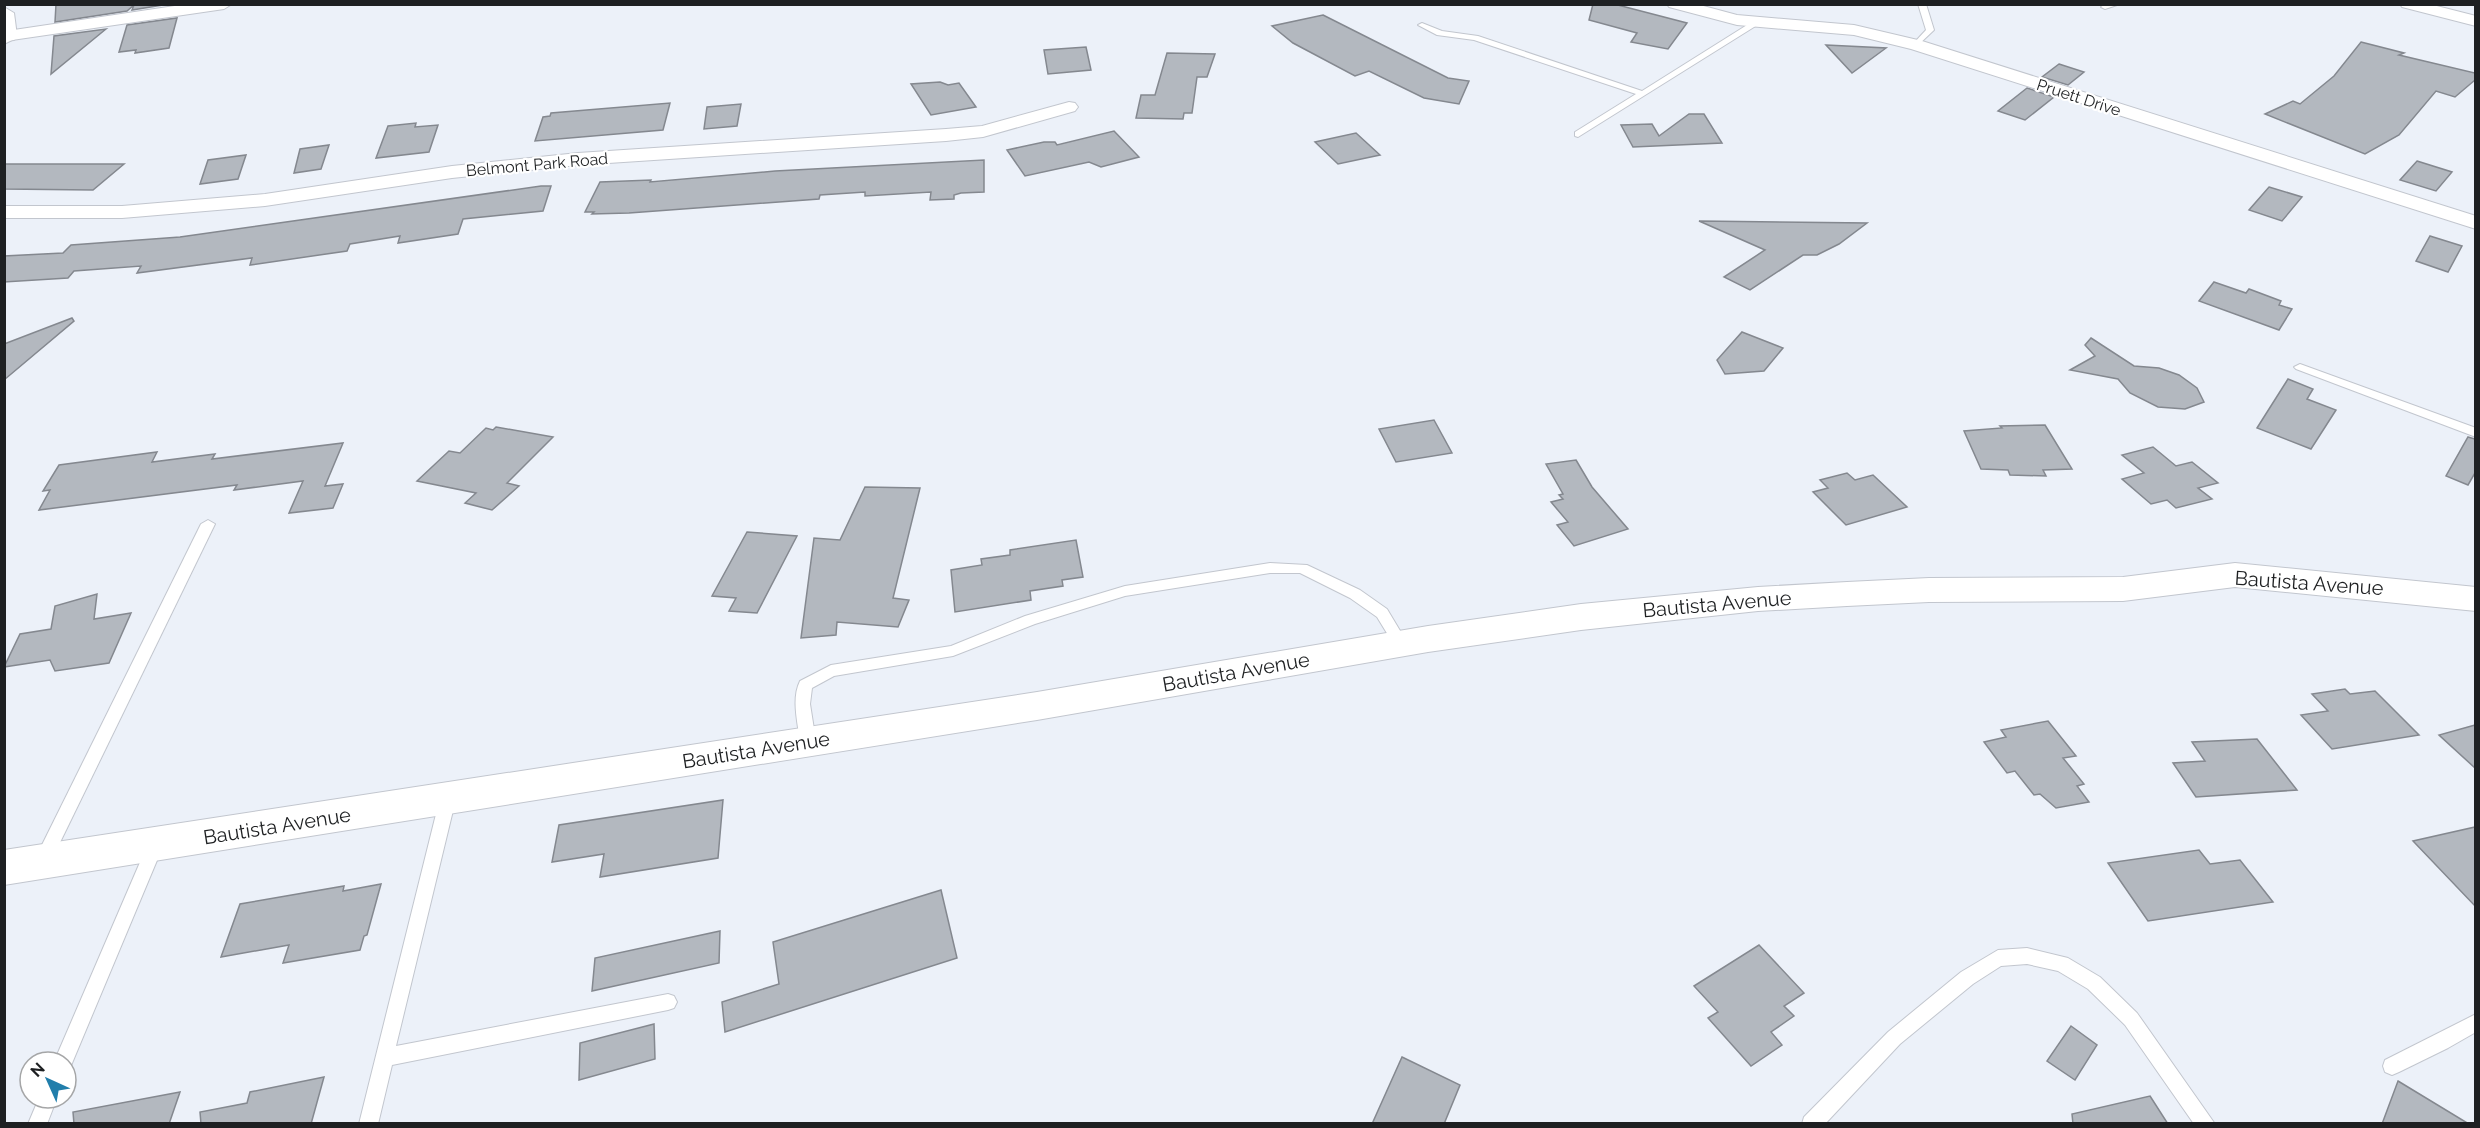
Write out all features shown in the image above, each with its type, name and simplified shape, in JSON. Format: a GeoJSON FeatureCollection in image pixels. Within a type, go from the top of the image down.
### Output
{"type":"FeatureCollection","features":[{"type":"Feature","properties":{"kind":"street"},"geometry":{"type":"LineString","coordinates":[[4,13],[6,37],[224,4]]}},
{"type":"Feature","properties":{"kind":"street","name":"Pruett Drive"},"geometry":{"type":"LineString","coordinates":[[1675,4],[1758,22],[1854,30],[1916,45],[2475,223]]}},
{"type":"Feature","properties":{"kind":"street"},"geometry":{"type":"LineString","coordinates":[[2416,6],[2475,21]]}},
{"type":"Feature","properties":{"kind":"street","name":"Belmont Park Road"},"geometry":{"type":"LineString","coordinates":[[4,212],[122,212],[265,200],[452,172],[578,159],[946,135],[983,131],[1069,107]]}},
{"type":"Feature","properties":{"kind":"street","name":"Bautista Avenue"},"geometry":{"type":"LineString","coordinates":[[4,868],[155,846],[808,742],[1401,644],[1581,617],[1758,599],[1929,590],[2123,589],[2235,575],[2456,595],[2475,599]]}},
{"type":"Feature","properties":{"kind":"lane"},"geometry":{"type":"LineString","coordinates":[[1916,45],[1930,30],[1922,4]]}},
{"type":"Feature","properties":{"kind":"lane"},"geometry":{"type":"LineString","coordinates":[[2105,7],[2116,4]]}},
{"type":"Feature","properties":{"kind":"lane"},"geometry":{"type":"LineString","coordinates":[[1578,134],[1758,22]]}},
{"type":"Feature","properties":{"kind":"lane"},"geometry":{"type":"LineString","coordinates":[[1422,25],[1440,33],[1475,38],[1643,94]]}},
{"type":"Feature","properties":{"kind":"lane"},"geometry":{"type":"LineString","coordinates":[[2300,367],[2475,434]]}},
{"type":"Feature","properties":{"kind":"lane"},"geometry":{"type":"LineString","coordinates":[[41,862],[208,524]]}},
{"type":"Feature","properties":{"kind":"lane"},"geometry":{"type":"LineString","coordinates":[[808,742],[803,704],[805,685],[831,671],[954,651],[1030,620],[1125,591],[1270,568],[1302,568],[1355,594],[1382,614],[1401,644]]}},
{"type":"Feature","properties":{"kind":"lane"},"geometry":{"type":"LineString","coordinates":[[368,1124],[448,798]]}},
{"type":"Feature","properties":{"kind":"lane"},"geometry":{"type":"LineString","coordinates":[[68,1050],[155,846]]}},
{"type":"Feature","properties":{"kind":"lane"},"geometry":{"type":"LineString","coordinates":[[1811,1124],[1894,1038],[1967,978],[1998,958],[2027,956],[2062,964],[2094,983],[2131,1019],[2206,1124]]}},
{"type":"Feature","properties":{"kind":"lane"},"geometry":{"type":"LineString","coordinates":[[385,1057],[668,1002]]}},
{"type":"Feature","properties":{"kind":"lane"},"geometry":{"type":"LineString","coordinates":[[2391,1066],[2442,1042],[2475,1022]]}},
{"type":"Feature","properties":{"kind":"lane"},"geometry":{"type":"LineString","coordinates":[[37,1124],[43,1110]]}},
{"type":"Feature","properties":{"kind":"building"},"geometry":{"type":"Polygon","coordinates":[[[56,4],[169,4],[132,10],[134,5],[127,11],[55,22],[56,4]]]}},
{"type":"Feature","properties":{"kind":"building"},"geometry":{"type":"Polygon","coordinates":[[[1593,4],[1614,4],[1687,23],[1668,49],[1631,42],[1637,33],[1589,20],[1593,4]]]}},
{"type":"Feature","properties":{"kind":"building"},"geometry":{"type":"Polygon","coordinates":[[[1323,15],[1448,78],[1469,81],[1459,104],[1424,98],[1369,71],[1355,76],[1293,43],[1272,26],[1323,15]]]}},
{"type":"Feature","properties":{"kind":"building"},"geometry":{"type":"Polygon","coordinates":[[[177,18],[169,48],[135,53],[136,50],[119,52],[127,25],[177,18]]]}},
{"type":"Feature","properties":{"kind":"building"},"geometry":{"type":"Polygon","coordinates":[[[106,29],[51,74],[54,36],[106,29]]]}},
{"type":"Feature","properties":{"kind":"building"},"geometry":{"type":"Polygon","coordinates":[[[2361,42],[2404,53],[2399,55],[2475,73],[2475,80],[2455,97],[2436,91],[2399,135],[2365,154],[2265,114],[2293,101],[2300,104],[2334,76],[2361,42]]]}},
{"type":"Feature","properties":{"kind":"building"},"geometry":{"type":"Polygon","coordinates":[[[1826,45],[1886,48],[1852,73],[1826,45]]]}},
{"type":"Feature","properties":{"kind":"building"},"geometry":{"type":"Polygon","coordinates":[[[1086,47],[1091,70],[1048,74],[1044,50],[1086,47]]]}},
{"type":"Feature","properties":{"kind":"building"},"geometry":{"type":"Polygon","coordinates":[[[1167,53],[1215,54],[1207,77],[1197,77],[1192,113],[1184,113],[1183,119],[1136,118],[1141,95],[1155,95],[1167,53]]]}},
{"type":"Feature","properties":{"kind":"building"},"geometry":{"type":"Polygon","coordinates":[[[2059,64],[2084,72],[2068,85],[2042,77],[2059,64]]]}},
{"type":"Feature","properties":{"kind":"building"},"geometry":{"type":"Polygon","coordinates":[[[940,82],[948,85],[959,83],[976,107],[931,115],[911,84],[940,82]]]}},
{"type":"Feature","properties":{"kind":"building"},"geometry":{"type":"Polygon","coordinates":[[[2027,88],[2054,97],[2025,120],[1998,111],[2027,88]]]}},
{"type":"Feature","properties":{"kind":"building"},"geometry":{"type":"Polygon","coordinates":[[[670,103],[663,130],[535,141],[543,117],[550,116],[551,113],[670,103]]]}},
{"type":"Feature","properties":{"kind":"building"},"geometry":{"type":"Polygon","coordinates":[[[741,104],[737,126],[704,129],[707,107],[741,104]]]}},
{"type":"Feature","properties":{"kind":"building"},"geometry":{"type":"Polygon","coordinates":[[[1689,114],[1704,114],[1722,143],[1633,147],[1621,125],[1652,124],[1659,136],[1689,114]]]}},
{"type":"Feature","properties":{"kind":"building"},"geometry":{"type":"Polygon","coordinates":[[[416,123],[415,127],[438,125],[429,152],[376,158],[388,126],[416,123]]]}},
{"type":"Feature","properties":{"kind":"building"},"geometry":{"type":"Polygon","coordinates":[[[1114,131],[1139,157],[1101,167],[1089,162],[1025,176],[1007,150],[1044,142],[1055,142],[1057,145],[1114,131]]]}},
{"type":"Feature","properties":{"kind":"building"},"geometry":{"type":"Polygon","coordinates":[[[1356,133],[1380,155],[1338,164],[1315,142],[1356,133]]]}},
{"type":"Feature","properties":{"kind":"building"},"geometry":{"type":"Polygon","coordinates":[[[329,145],[321,169],[294,173],[300,149],[329,145]]]}},
{"type":"Feature","properties":{"kind":"building"},"geometry":{"type":"Polygon","coordinates":[[[246,155],[238,179],[200,184],[208,160],[246,155]]]}},
{"type":"Feature","properties":{"kind":"building"},"geometry":{"type":"Polygon","coordinates":[[[984,160],[984,192],[961,193],[954,195],[954,199],[930,200],[931,192],[865,196],[865,192],[820,195],[819,199],[629,213],[592,214],[594,212],[585,212],[600,182],[651,180],[650,182],[775,171],[984,160]]]}},
{"type":"Feature","properties":{"kind":"building"},"geometry":{"type":"Polygon","coordinates":[[[2417,161],[2452,172],[2436,191],[2400,180],[2417,161]]]}},
{"type":"Feature","properties":{"kind":"building"},"geometry":{"type":"Polygon","coordinates":[[[4,164],[124,164],[93,190],[4,189],[4,164]]]}},
{"type":"Feature","properties":{"kind":"building"},"geometry":{"type":"Polygon","coordinates":[[[551,186],[543,211],[463,219],[458,234],[398,243],[400,236],[350,244],[347,251],[250,265],[252,258],[137,273],[141,266],[74,271],[68,278],[4,282],[4,256],[63,253],[71,245],[180,237],[551,186]]]}},
{"type":"Feature","properties":{"kind":"building"},"geometry":{"type":"Polygon","coordinates":[[[2269,187],[2302,197],[2282,221],[2249,210],[2269,187]]]}},
{"type":"Feature","properties":{"kind":"building"},"geometry":{"type":"Polygon","coordinates":[[[1699,221],[1867,223],[1839,244],[1817,255],[1803,255],[1750,290],[1724,277],[1765,250],[1699,221]]]}},
{"type":"Feature","properties":{"kind":"building"},"geometry":{"type":"Polygon","coordinates":[[[2430,236],[2462,246],[2448,272],[2416,261],[2430,236]]]}},
{"type":"Feature","properties":{"kind":"building"},"geometry":{"type":"Polygon","coordinates":[[[2214,282],[2246,293],[2249,289],[2281,301],[2279,305],[2292,309],[2279,330],[2199,301],[2214,282]]]}},
{"type":"Feature","properties":{"kind":"building"},"geometry":{"type":"Polygon","coordinates":[[[72,318],[74,321],[4,380],[4,344],[72,318]]]}},
{"type":"Feature","properties":{"kind":"building"},"geometry":{"type":"Polygon","coordinates":[[[1742,332],[1783,348],[1764,371],[1725,374],[1717,360],[1742,332]]]}},
{"type":"Feature","properties":{"kind":"building"},"geometry":{"type":"Polygon","coordinates":[[[2091,338],[2134,366],[2159,368],[2179,375],[2197,388],[2204,402],[2185,409],[2158,407],[2130,393],[2118,379],[2070,370],[2095,356],[2085,345],[2091,338]]]}},
{"type":"Feature","properties":{"kind":"building"},"geometry":{"type":"Polygon","coordinates":[[[2288,379],[2313,389],[2307,399],[2336,410],[2311,449],[2257,428],[2288,379]]]}},
{"type":"Feature","properties":{"kind":"building"},"geometry":{"type":"Polygon","coordinates":[[[1434,420],[1452,453],[1396,462],[1379,429],[1434,420]]]}},
{"type":"Feature","properties":{"kind":"building"},"geometry":{"type":"Polygon","coordinates":[[[2045,425],[2072,469],[2043,470],[2046,476],[2010,475],[2008,470],[1981,469],[1964,431],[2002,428],[2000,426],[2045,425]]]}},
{"type":"Feature","properties":{"kind":"building"},"geometry":{"type":"Polygon","coordinates":[[[496,427],[553,437],[507,483],[519,486],[492,510],[465,503],[476,493],[417,481],[449,451],[460,453],[486,428],[493,430],[496,427]]]}},
{"type":"Feature","properties":{"kind":"building"},"geometry":{"type":"Polygon","coordinates":[[[2468,437],[2475,439],[2475,473],[2468,485],[2446,476],[2468,437]]]}},
{"type":"Feature","properties":{"kind":"building"},"geometry":{"type":"Polygon","coordinates":[[[343,443],[325,486],[343,484],[333,508],[289,513],[303,481],[234,490],[237,485],[39,510],[50,490],[43,491],[59,465],[157,452],[152,462],[215,454],[212,459],[343,443]]]}},
{"type":"Feature","properties":{"kind":"building"},"geometry":{"type":"Polygon","coordinates":[[[2153,447],[2176,466],[2192,462],[2218,483],[2198,488],[2212,499],[2176,508],[2167,500],[2151,504],[2122,479],[2144,473],[2122,455],[2153,447]]]}},
{"type":"Feature","properties":{"kind":"building"},"geometry":{"type":"Polygon","coordinates":[[[1576,460],[1592,487],[1628,529],[1574,546],[1557,525],[1568,522],[1551,502],[1563,499],[1559,495],[1563,494],[1546,464],[1576,460]]]}},
{"type":"Feature","properties":{"kind":"building"},"geometry":{"type":"Polygon","coordinates":[[[1847,473],[1855,480],[1873,475],[1907,507],[1846,525],[1813,492],[1828,488],[1820,480],[1847,473]]]}},
{"type":"Feature","properties":{"kind":"building"},"geometry":{"type":"Polygon","coordinates":[[[865,487],[920,488],[893,598],[909,600],[898,627],[837,622],[836,635],[801,638],[814,538],[840,540],[865,487]]]}},
{"type":"Feature","properties":{"kind":"building"},"geometry":{"type":"Polygon","coordinates":[[[747,532],[797,536],[757,613],[729,611],[736,598],[712,596],[747,532]]]}},
{"type":"Feature","properties":{"kind":"building"},"geometry":{"type":"Polygon","coordinates":[[[1076,540],[1083,577],[1062,580],[1063,586],[1030,591],[1031,600],[955,612],[951,570],[982,565],[981,559],[1010,555],[1010,550],[1076,540]]]}},
{"type":"Feature","properties":{"kind":"building"},"geometry":{"type":"Polygon","coordinates":[[[97,594],[94,619],[131,613],[109,663],[55,671],[50,660],[4,667],[20,634],[51,629],[55,606],[97,594]]]}},
{"type":"Feature","properties":{"kind":"building"},"geometry":{"type":"Polygon","coordinates":[[[2345,689],[2350,694],[2375,691],[2419,735],[2332,749],[2301,715],[2328,711],[2312,694],[2345,689]]]}},
{"type":"Feature","properties":{"kind":"building"},"geometry":{"type":"Polygon","coordinates":[[[2048,721],[2076,756],[2063,758],[2084,784],[2077,786],[2089,802],[2056,808],[2040,794],[2034,795],[2015,771],[2007,773],[1984,742],[2006,737],[2001,730],[2048,721]]]}},
{"type":"Feature","properties":{"kind":"building"},"geometry":{"type":"Polygon","coordinates":[[[2475,725],[2475,768],[2439,735],[2475,725]]]}},
{"type":"Feature","properties":{"kind":"building"},"geometry":{"type":"Polygon","coordinates":[[[2257,739],[2297,790],[2196,797],[2173,763],[2205,761],[2192,742],[2257,739]]]}},
{"type":"Feature","properties":{"kind":"building"},"geometry":{"type":"Polygon","coordinates":[[[723,800],[718,858],[600,877],[604,854],[552,862],[559,825],[723,800]]]}},
{"type":"Feature","properties":{"kind":"building"},"geometry":{"type":"Polygon","coordinates":[[[2475,827],[2475,906],[2413,841],[2475,827]]]}},
{"type":"Feature","properties":{"kind":"building"},"geometry":{"type":"Polygon","coordinates":[[[2199,850],[2210,864],[2240,860],[2273,902],[2148,921],[2108,863],[2199,850]]]}},
{"type":"Feature","properties":{"kind":"building"},"geometry":{"type":"Polygon","coordinates":[[[381,884],[367,935],[364,936],[360,950],[283,963],[289,945],[221,957],[240,904],[344,886],[343,891],[381,884]]]}},
{"type":"Feature","properties":{"kind":"building"},"geometry":{"type":"Polygon","coordinates":[[[941,890],[957,958],[725,1032],[722,1002],[779,984],[773,942],[941,890]]]}},
{"type":"Feature","properties":{"kind":"building"},"geometry":{"type":"Polygon","coordinates":[[[720,931],[719,963],[592,991],[595,958],[720,931]]]}},
{"type":"Feature","properties":{"kind":"building"},"geometry":{"type":"Polygon","coordinates":[[[1759,945],[1804,993],[1784,1006],[1794,1016],[1771,1032],[1782,1045],[1751,1066],[1708,1018],[1718,1012],[1694,986],[1759,945]]]}},
{"type":"Feature","properties":{"kind":"building"},"geometry":{"type":"Polygon","coordinates":[[[654,1024],[655,1059],[579,1080],[580,1043],[654,1024]]]}},
{"type":"Feature","properties":{"kind":"building"},"geometry":{"type":"Polygon","coordinates":[[[2071,1026],[2097,1045],[2075,1080],[2047,1061],[2071,1026]]]}},
{"type":"Feature","properties":{"kind":"building"},"geometry":{"type":"Polygon","coordinates":[[[1402,1057],[1460,1085],[1444,1124],[1372,1124],[1402,1057]]]}},
{"type":"Feature","properties":{"kind":"building"},"geometry":{"type":"Polygon","coordinates":[[[324,1077],[311,1124],[201,1124],[200,1112],[247,1103],[250,1092],[324,1077]]]}},
{"type":"Feature","properties":{"kind":"building"},"geometry":{"type":"Polygon","coordinates":[[[2398,1081],[2469,1124],[2382,1124],[2398,1081]]]}},
{"type":"Feature","properties":{"kind":"building"},"geometry":{"type":"Polygon","coordinates":[[[180,1092],[169,1124],[74,1124],[73,1112],[180,1092]]]}},
{"type":"Feature","properties":{"kind":"building"},"geometry":{"type":"Polygon","coordinates":[[[2150,1096],[2168,1124],[2073,1124],[2072,1114],[2150,1096]]]}}]}
